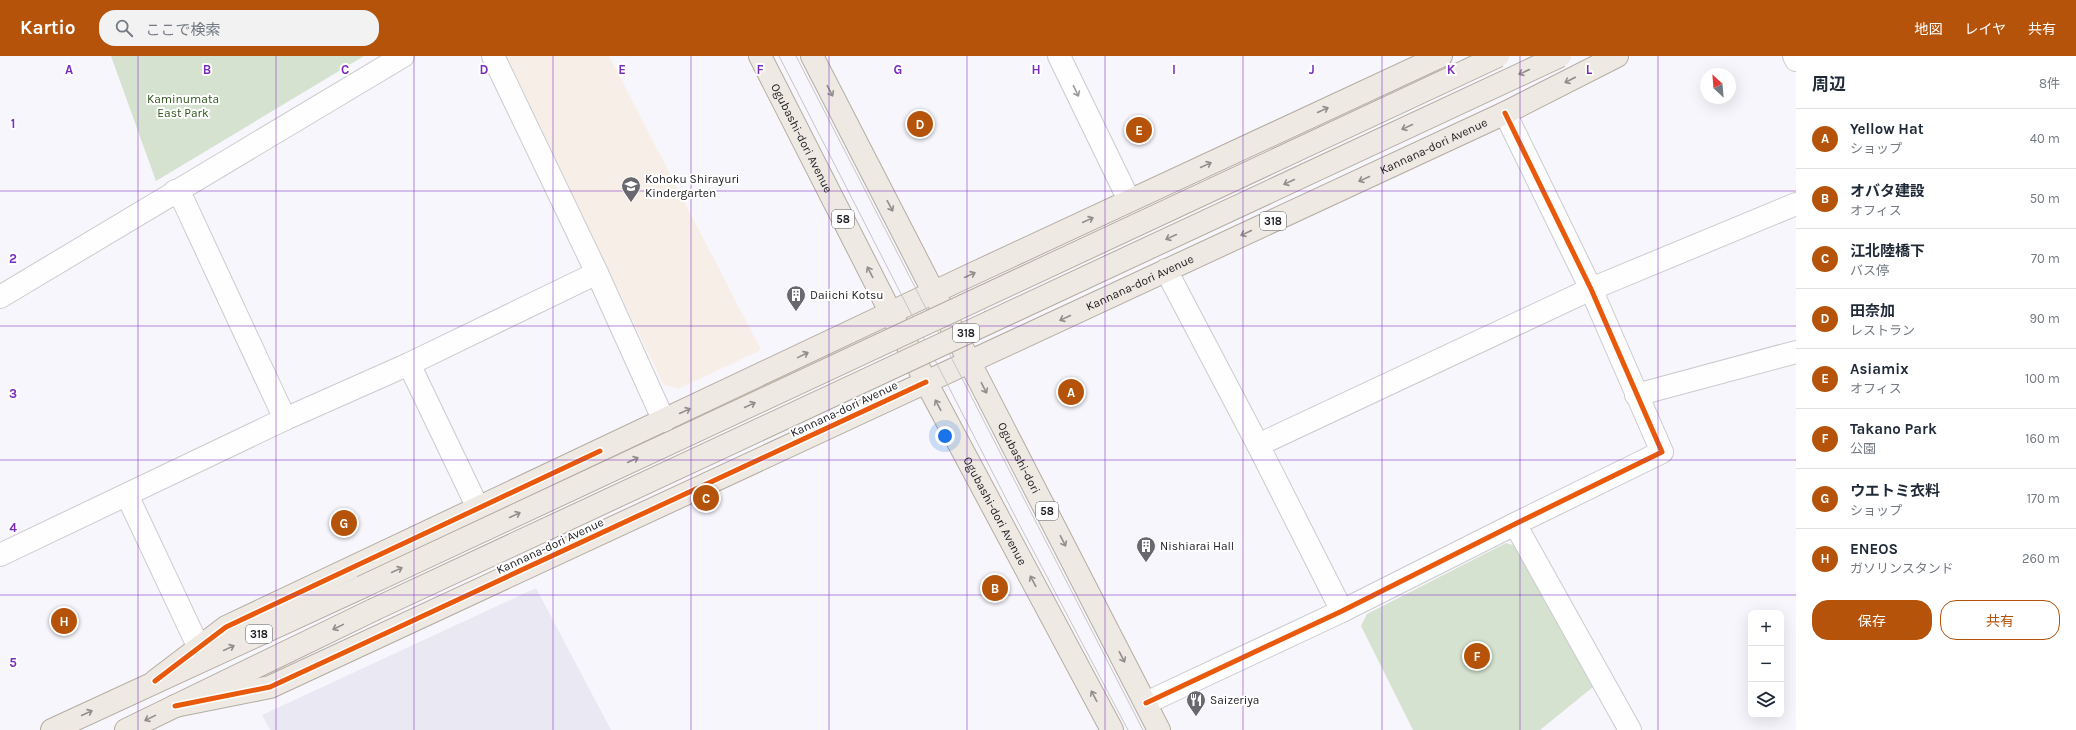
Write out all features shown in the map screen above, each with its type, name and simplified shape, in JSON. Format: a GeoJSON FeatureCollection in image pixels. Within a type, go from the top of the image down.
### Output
{"type":"FeatureCollection","features":[{"type":"Feature","properties":{"kind":"main road","name":"Ogubashi-dori Avenue"},"geometry":{"type":"LineString","coordinates":[[760,56],[926,382],[1106,728]]}},
{"type":"Feature","properties":{"kind":"main road","name":"58"},"geometry":{"type":"LineString","coordinates":[[812,56],[935,291]]}},
{"type":"Feature","properties":{"kind":"main road","name":"318"},"geometry":{"type":"LineString","coordinates":[[156,681],[226,627],[664,421],[935,291],[1441,56]]}},
{"type":"Feature","properties":{"kind":"main road","name":"318"},"geometry":{"type":"LineString","coordinates":[[52,730],[362,587],[1498,56]]}},
{"type":"Feature","properties":{"kind":"main road","name":"Kannana-dori Avenue"},"geometry":{"type":"LineString","coordinates":[[126,730],[373,610],[1560,56]]}},
{"type":"Feature","properties":{"kind":"main road","name":"Kannana-dori Avenue"},"geometry":{"type":"LineString","coordinates":[[175,706],[270,687],[1505,113],[1617,56]]}},
{"type":"Feature","properties":{"kind":"main road","name":"Ogubashi-dori"},"geometry":{"type":"LineString","coordinates":[[935,291],[1160,730]]}},
{"type":"Feature","properties":{"kind":"street"},"geometry":{"type":"LineString","coordinates":[[0,297],[402,56]]}},
{"type":"Feature","properties":{"kind":"street"},"geometry":{"type":"LineString","coordinates":[[493,56],[597,273],[664,421]]}},
{"type":"Feature","properties":{"kind":"street"},"geometry":{"type":"LineString","coordinates":[[1058,56],[1129,200]]}},
{"type":"Feature","properties":{"kind":"street"},"geometry":{"type":"LineString","coordinates":[[1794,56],[1796,60]]}},
{"type":"Feature","properties":{"kind":"street"},"geometry":{"type":"LineString","coordinates":[[1146,703],[1342,611],[1662,452],[1591,289],[1505,113]]}},
{"type":"Feature","properties":{"kind":"street"},"geometry":{"type":"LineString","coordinates":[[175,191],[184,202],[285,419]]}},
{"type":"Feature","properties":{"kind":"street"},"geometry":{"type":"LineString","coordinates":[[1258,445],[1591,289],[1796,204]]}},
{"type":"Feature","properties":{"kind":"street"},"geometry":{"type":"LineString","coordinates":[[1166,270],[1258,445],[1342,611]]}},
{"type":"Feature","properties":{"kind":"street"},"geometry":{"type":"LineString","coordinates":[[0,555],[285,419],[409,364],[597,273]]}},
{"type":"Feature","properties":{"kind":"street"},"geometry":{"type":"LineString","coordinates":[[1636,395],[1796,352]]}},
{"type":"Feature","properties":{"kind":"street"},"geometry":{"type":"LineString","coordinates":[[409,364],[478,508]]}},
{"type":"Feature","properties":{"kind":"street"},"geometry":{"type":"LineString","coordinates":[[126,495],[199,648]]}},
{"type":"Feature","properties":{"kind":"street"},"geometry":{"type":"LineString","coordinates":[[1515,524],[1630,730]]}},
{"type":"Feature","properties":{"kind":"shaded area","name":"Kohoku Shirayuri Kindergarten"},"geometry":{"type":"Polygon","coordinates":[[[506,56],[609,56],[761,350],[678,389],[663,384],[506,56]]]}},
{"type":"Feature","properties":{"kind":"shaded area"},"geometry":{"type":"Polygon","coordinates":[[[536,588],[611,730],[270,730],[262,715],[536,588]]]}},
{"type":"Feature","properties":{"kind":"green space","name":"Kaminumata East Park"},"geometry":{"type":"Polygon","coordinates":[[[111,56],[364,56],[156,181],[111,56]]]}},
{"type":"Feature","properties":{"kind":"green space"},"geometry":{"type":"Polygon","coordinates":[[[1506,543],[1516,546],[1593,687],[1540,730],[1413,730],[1361,626],[1367,614],[1506,543]]]}},
{"type":"Feature","properties":{"kind":"tram line"},"geometry":{"type":"LineString","coordinates":[[779,56],[1017,520],[1128,730]]}},
{"type":"Feature","properties":{"kind":"tram line"},"geometry":{"type":"LineString","coordinates":[[796,56],[1143,730]]}},
{"type":"Feature","properties":{"kind":"cycle path"},"geometry":{"type":"LineString","coordinates":[[1146,703],[1342,611],[1662,452],[1591,289],[1505,113]]}},
{"type":"Feature","properties":{"kind":"cycle path"},"geometry":{"type":"LineString","coordinates":[[175,706],[270,687],[926,382]]}},
{"type":"Feature","properties":{"kind":"cycle path"},"geometry":{"type":"LineString","coordinates":[[155,681],[226,627],[600,451]]}},
{"type":"Feature","properties":{"kind":"place","name":"田奈加"},"geometry":{"type":"Point","coordinates":[920,124]}},
{"type":"Feature","properties":{"kind":"place","name":"Asiamix"},"geometry":{"type":"Point","coordinates":[1139,130]}},
{"type":"Feature","properties":{"kind":"place","name":"Kohoku Shirayuri Kindergarten"},"geometry":{"type":"Point","coordinates":[631,203]}},
{"type":"Feature","properties":{"kind":"place","name":"Daiichi Kotsu"},"geometry":{"type":"Point","coordinates":[796,312]}},
{"type":"Feature","properties":{"kind":"place","name":"Yellow Hat"},"geometry":{"type":"Point","coordinates":[1071,392]}},
{"type":"Feature","properties":{"kind":"place","name":"江北陸橋下"},"geometry":{"type":"Point","coordinates":[706,498]}},
{"type":"Feature","properties":{"kind":"place","name":"ウエトミ衣料"},"geometry":{"type":"Point","coordinates":[344,523]}},
{"type":"Feature","properties":{"kind":"place","name":"Nishiarai Hall"},"geometry":{"type":"Point","coordinates":[1146,563]}},
{"type":"Feature","properties":{"kind":"place","name":"オバタ建設"},"geometry":{"type":"Point","coordinates":[995,588]}},
{"type":"Feature","properties":{"kind":"place","name":"ENEOS"},"geometry":{"type":"Point","coordinates":[64,621]}},
{"type":"Feature","properties":{"kind":"place","name":"Takano Park"},"geometry":{"type":"Point","coordinates":[1477,656]}},
{"type":"Feature","properties":{"kind":"place","name":"Saizeriya"},"geometry":{"type":"Point","coordinates":[1196,717]}}]}
